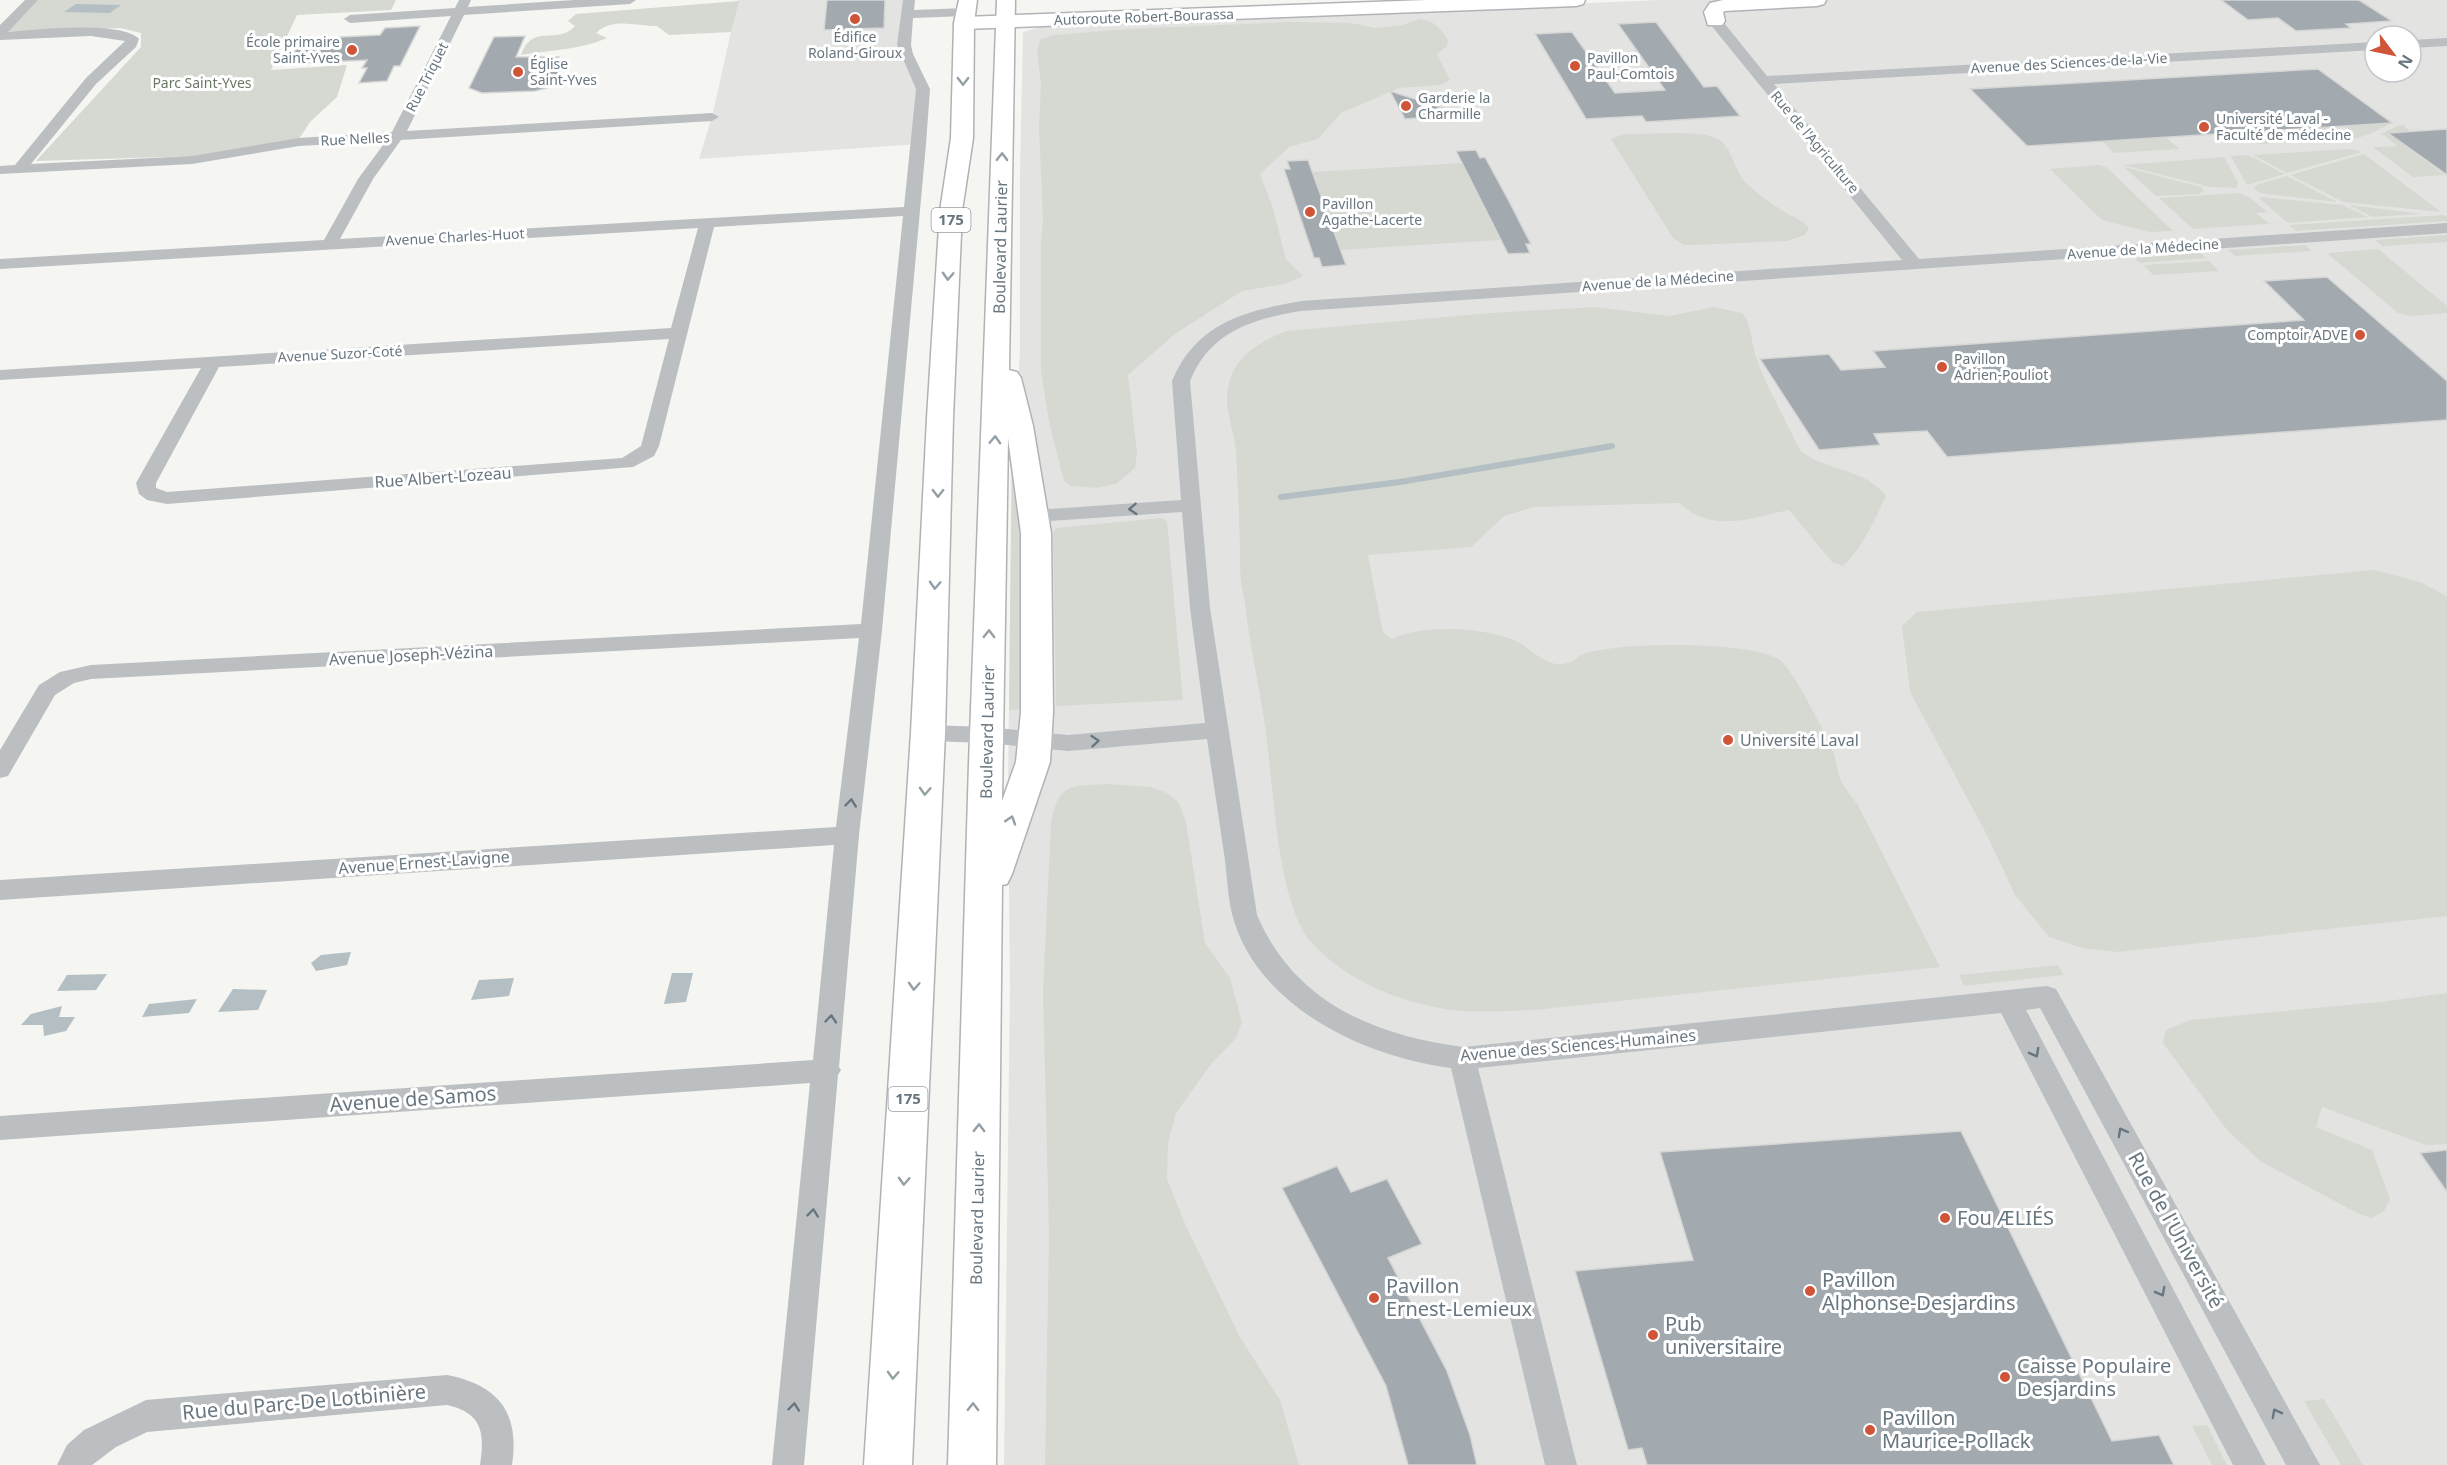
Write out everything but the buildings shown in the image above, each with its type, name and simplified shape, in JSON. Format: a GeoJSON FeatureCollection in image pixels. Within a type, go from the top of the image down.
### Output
{"type":"FeatureCollection","features":[{"type":"Feature","properties":{"kind":"main road","name":"Autoroute Robert-Bourassa"},"geometry":{"type":"LineString","coordinates":[[1006,11],[1278,0]]}},
{"type":"Feature","properties":{"kind":"main road","name":"Autoroute Robert-Bourassa"},"geometry":{"type":"LineString","coordinates":[[966,12],[1576,0]]}},
{"type":"Feature","properties":{"kind":"main road"},"geometry":{"type":"LineString","coordinates":[[1715,21],[1713,12],[1717,7],[1725,5],[1817,0]]}},
{"type":"Feature","properties":{"kind":"main road","name":"Boulevard Laurier"},"geometry":{"type":"LineString","coordinates":[[972,1465],[986,735],[999,341],[1006,11]]}},
{"type":"Feature","properties":{"kind":"main road","name":"175"},"geometry":{"type":"LineString","coordinates":[[888,1465],[928,733],[938,526],[940,418],[951,212],[962,138],[966,12]]}},
{"type":"Feature","properties":{"kind":"main road"},"geometry":{"type":"LineString","coordinates":[[983,916],[1006,836],[1033,762],[1036,741],[1035,516],[1020,426],[999,341]]}},
{"type":"Feature","properties":{"kind":"street"},"geometry":{"type":"LineString","coordinates":[[0,34],[32,0]]}},
{"type":"Feature","properties":{"kind":"street"},"geometry":{"type":"LineString","coordinates":[[350,19],[463,5],[630,0]]}},
{"type":"Feature","properties":{"kind":"street"},"geometry":{"type":"LineString","coordinates":[[788,1465],[847,835],[871,630],[919,144],[923,89],[906,54],[906,19],[909,0]]}},
{"type":"Feature","properties":{"kind":"street","name":"Rue Triquet"},"geometry":{"type":"LineString","coordinates":[[329,245],[366,179],[397,136],[463,5]]}},
{"type":"Feature","properties":{"kind":"street"},"geometry":{"type":"LineString","coordinates":[[906,19],[966,12]]}},
{"type":"Feature","properties":{"kind":"street","name":"Rue de l'Agriculture"},"geometry":{"type":"LineString","coordinates":[[1715,21],[1914,264]]}},
{"type":"Feature","properties":{"kind":"street"},"geometry":{"type":"LineString","coordinates":[[0,34],[110,32],[129,35],[132,39],[131,44],[91,81],[19,169]]}},
{"type":"Feature","properties":{"kind":"street"},"geometry":{"type":"LineString","coordinates":[[2423,43],[2447,42]]}},
{"type":"Feature","properties":{"kind":"street","name":"Avenue des Sciences-de-la-Vie"},"geometry":{"type":"LineString","coordinates":[[1763,80],[2363,47]]}},
{"type":"Feature","properties":{"kind":"street","name":"Rue Nelles"},"geometry":{"type":"LineString","coordinates":[[0,170],[192,160],[300,142],[712,117]]}},
{"type":"Feature","properties":{"kind":"street","name":"Avenue Charles-Huot"},"geometry":{"type":"LineString","coordinates":[[0,264],[911,211]]}},
{"type":"Feature","properties":{"kind":"street","name":"Rue Albert-Lozeau"},"geometry":{"type":"LineString","coordinates":[[213,362],[146,483],[146,490],[154,496],[167,498],[626,463],[647,452],[650,446],[707,222]]}},
{"type":"Feature","properties":{"kind":"street","name":"Avenue de la Médecine"},"geometry":{"type":"LineString","coordinates":[[1191,505],[1180,392],[1190,358],[1208,339],[1248,318],[1285,308],[2447,228]]}},
{"type":"Feature","properties":{"kind":"street","name":"Avenue Suzor-Coté"},"geometry":{"type":"LineString","coordinates":[[0,375],[680,333]]}},
{"type":"Feature","properties":{"kind":"street"},"geometry":{"type":"LineString","coordinates":[[1035,516],[1191,505]]}},
{"type":"Feature","properties":{"kind":"street","name":"Avenue des Sciences-Humaines"},"geometry":{"type":"LineString","coordinates":[[1191,505],[1200,608],[1216,730],[1245,915],[1251,936],[1285,982],[1301,996],[1346,1024],[1385,1042],[1420,1052],[1463,1058],[2047,997]]}},
{"type":"Feature","properties":{"kind":"street","name":"Avenue Joseph-Vézina"},"geometry":{"type":"LineString","coordinates":[[0,770],[47,690],[68,677],[91,672],[871,630]]}},
{"type":"Feature","properties":{"kind":"street"},"geometry":{"type":"LineString","coordinates":[[928,733],[1082,742],[1216,730]]}},
{"type":"Feature","properties":{"kind":"street","name":"Avenue Ernest-Lavigne"},"geometry":{"type":"LineString","coordinates":[[0,890],[847,835]]}},
{"type":"Feature","properties":{"kind":"street","name":"Rue de l'Université"},"geometry":{"type":"LineString","coordinates":[[2047,997],[2304,1465]]}},
{"type":"Feature","properties":{"kind":"street"},"geometry":{"type":"LineString","coordinates":[[2008,1001],[2250,1465]]}},
{"type":"Feature","properties":{"kind":"street"},"geometry":{"type":"LineString","coordinates":[[1463,1058],[1470,1096],[1561,1465]]}},
{"type":"Feature","properties":{"kind":"street","name":"Avenue de Samos"},"geometry":{"type":"LineString","coordinates":[[0,1128],[826,1070]]}},
{"type":"Feature","properties":{"kind":"street","name":"Rue du Parc-De Lotbinière"},"geometry":{"type":"LineString","coordinates":[[73,1465],[76,1458],[112,1430],[146,1416],[447,1390],[474,1397],[493,1415],[500,1445],[496,1465]]}},
{"type":"Feature","properties":{"kind":"shaded area"},"geometry":{"type":"Polygon","coordinates":[[[738,0],[909,0],[904,45],[920,80],[919,144],[699,159],[712,117],[738,0]]]}},
{"type":"Feature","properties":{"kind":"shaded area","name":"Université Laval"},"geometry":{"type":"Polygon","coordinates":[[[1659,0],[2447,0],[2447,1465],[1004,1465],[1010,987],[1008,787],[1012,448],[1020,354],[1023,32],[1043,26],[1659,0]]]}},
{"type":"Feature","properties":{"kind":"shaded area"},"geometry":{"type":"Polygon","coordinates":[[[76,4],[121,5],[110,13],[64,12],[76,4]]]}},
{"type":"Feature","properties":{"kind":"shaded area"},"geometry":{"type":"Polygon","coordinates":[[[351,952],[347,965],[316,971],[311,963],[321,955],[351,952]]]}},
{"type":"Feature","properties":{"kind":"shaded area"},"geometry":{"type":"Polygon","coordinates":[[[672,973],[693,973],[686,1002],[664,1004],[672,973]]]}},
{"type":"Feature","properties":{"kind":"shaded area"},"geometry":{"type":"Polygon","coordinates":[[[107,974],[96,990],[57,991],[67,975],[107,974]]]}},
{"type":"Feature","properties":{"kind":"shaded area"},"geometry":{"type":"Polygon","coordinates":[[[514,978],[509,996],[471,1000],[479,980],[514,978]]]}},
{"type":"Feature","properties":{"kind":"shaded area"},"geometry":{"type":"Polygon","coordinates":[[[233,989],[267,990],[258,1010],[218,1012],[233,989]]]}},
{"type":"Feature","properties":{"kind":"shaded area"},"geometry":{"type":"Polygon","coordinates":[[[197,999],[189,1013],[142,1017],[149,1004],[197,999]]]}},
{"type":"Feature","properties":{"kind":"shaded area"},"geometry":{"type":"Polygon","coordinates":[[[62,1006],[59,1017],[75,1017],[66,1031],[44,1036],[43,1025],[21,1025],[31,1014],[62,1006]]]}},
{"type":"Feature","properties":{"kind":"green space","name":"Parc Saint-Yves"},"geometry":{"type":"Polygon","coordinates":[[[35,0],[396,0],[391,10],[297,15],[271,70],[347,65],[337,97],[310,122],[299,139],[195,156],[36,161],[141,47],[141,33],[120,28],[6,32],[35,0]]]}},
{"type":"Feature","properties":{"kind":"green space"},"geometry":{"type":"Polygon","coordinates":[[[739,1],[731,32],[669,35],[657,26],[617,24],[602,28],[596,33],[607,38],[597,42],[521,55],[532,39],[568,32],[575,26],[568,21],[576,14],[739,1]]]}},
{"type":"Feature","properties":{"kind":"green space"},"geometry":{"type":"Polygon","coordinates":[[[1420,19],[1430,21],[1437,26],[1448,40],[1447,46],[1437,54],[1450,80],[1441,85],[1399,88],[1341,113],[1318,139],[1289,147],[1260,174],[1272,205],[1286,259],[1303,276],[1285,284],[1242,291],[1175,334],[1128,375],[1137,452],[1135,468],[1116,484],[1096,488],[1071,486],[1064,481],[1049,422],[1041,371],[1043,221],[1039,126],[1041,84],[1037,50],[1041,39],[1054,35],[1128,29],[1289,22],[1351,23],[1377,28],[1402,25],[1420,19]]]}},
{"type":"Feature","properties":{"kind":"green space"},"geometry":{"type":"Polygon","coordinates":[[[2392,123],[2357,138],[2343,137],[2336,133],[2351,132],[2345,126],[2392,123]]]}},
{"type":"Feature","properties":{"kind":"green space"},"geometry":{"type":"Polygon","coordinates":[[[2403,125],[2411,132],[2389,134],[2444,175],[2413,177],[2373,147],[2397,146],[2384,135],[2379,135],[2403,125]]]}},
{"type":"Feature","properties":{"kind":"green space"},"geometry":{"type":"Polygon","coordinates":[[[2324,127],[2339,139],[2259,144],[2243,139],[2247,138],[2240,133],[2324,127]]]}},
{"type":"Feature","properties":{"kind":"green space"},"geometry":{"type":"Polygon","coordinates":[[[1681,133],[1709,136],[1723,143],[1745,182],[1754,191],[1804,223],[1809,228],[1805,235],[1787,241],[1695,245],[1684,245],[1673,238],[1611,139],[1624,134],[1681,133]]]}},
{"type":"Feature","properties":{"kind":"green space"},"geometry":{"type":"Polygon","coordinates":[[[2165,137],[2180,149],[2114,153],[2102,141],[2165,137]]]}},
{"type":"Feature","properties":{"kind":"green space"},"geometry":{"type":"Polygon","coordinates":[[[2349,149],[2362,152],[2287,173],[2253,155],[2349,149]]]}},
{"type":"Feature","properties":{"kind":"green space"},"geometry":{"type":"Polygon","coordinates":[[[2364,154],[2441,212],[2343,202],[2290,175],[2364,154]]]}},
{"type":"Feature","properties":{"kind":"green space"},"geometry":{"type":"Polygon","coordinates":[[[2248,155],[2285,174],[2247,185],[2231,156],[2248,155]]]}},
{"type":"Feature","properties":{"kind":"green space"},"geometry":{"type":"Polygon","coordinates":[[[2224,157],[2238,183],[2236,188],[2210,187],[2123,165],[2224,157]]]}},
{"type":"Feature","properties":{"kind":"green space"},"geometry":{"type":"Polygon","coordinates":[[[1462,163],[1500,240],[1340,250],[1313,172],[1462,163]]]}},
{"type":"Feature","properties":{"kind":"green space"},"geometry":{"type":"Polygon","coordinates":[[[2099,165],[2106,167],[2173,231],[2150,232],[2102,220],[2050,169],[2099,165]]]}},
{"type":"Feature","properties":{"kind":"green space"},"geometry":{"type":"Polygon","coordinates":[[[2124,167],[2201,187],[2204,191],[2199,194],[2156,196],[2124,167]]]}},
{"type":"Feature","properties":{"kind":"green space"},"geometry":{"type":"Polygon","coordinates":[[[2287,176],[2337,202],[2266,194],[2254,188],[2256,185],[2287,176]]]}},
{"type":"Feature","properties":{"kind":"green space"},"geometry":{"type":"Polygon","coordinates":[[[2239,193],[2249,197],[2267,212],[2256,213],[2268,223],[2280,223],[2193,229],[2159,198],[2239,193]]]}},
{"type":"Feature","properties":{"kind":"green space"},"geometry":{"type":"Polygon","coordinates":[[[2259,198],[2343,205],[2368,217],[2288,223],[2259,198]]]}},
{"type":"Feature","properties":{"kind":"green space"},"geometry":{"type":"Polygon","coordinates":[[[2349,205],[2422,214],[2372,217],[2349,205]]]}},
{"type":"Feature","properties":{"kind":"green space"},"geometry":{"type":"Polygon","coordinates":[[[2444,215],[2447,221],[2296,231],[2289,225],[2444,215]]]}},
{"type":"Feature","properties":{"kind":"green space"},"geometry":{"type":"Polygon","coordinates":[[[2447,235],[2447,242],[2382,246],[2375,240],[2447,235]]]}},
{"type":"Feature","properties":{"kind":"green space"},"geometry":{"type":"Polygon","coordinates":[[[2305,245],[2312,251],[2235,256],[2228,250],[2305,245]]]}},
{"type":"Feature","properties":{"kind":"green space"},"geometry":{"type":"Polygon","coordinates":[[[2378,249],[2447,306],[2447,313],[2410,316],[2398,313],[2327,253],[2378,249]]]}},
{"type":"Feature","properties":{"kind":"green space"},"geometry":{"type":"Polygon","coordinates":[[[2200,252],[2206,258],[2140,263],[2135,258],[2200,252]]]}},
{"type":"Feature","properties":{"kind":"green space"},"geometry":{"type":"Polygon","coordinates":[[[2209,261],[2219,271],[2153,275],[2143,265],[2209,261]]]}},
{"type":"Feature","properties":{"kind":"green space"},"geometry":{"type":"Polygon","coordinates":[[[1595,307],[1669,316],[1714,307],[1742,313],[1750,328],[1760,369],[1800,450],[1821,463],[1868,480],[1886,496],[1862,542],[1843,566],[1832,562],[1789,510],[1746,519],[1718,521],[1692,513],[1679,503],[1534,507],[1504,516],[1471,547],[1368,555],[1383,633],[1392,639],[1405,634],[1436,629],[1471,630],[1503,636],[1522,644],[1546,661],[1560,664],[1570,662],[1583,654],[1600,650],[1653,645],[1744,649],[1766,654],[1781,661],[1817,719],[1833,752],[1842,783],[1858,805],[1940,967],[1534,1010],[1463,1011],[1434,1007],[1376,989],[1341,969],[1326,957],[1312,943],[1301,926],[1292,903],[1279,848],[1265,725],[1241,582],[1236,451],[1227,404],[1228,388],[1235,368],[1241,359],[1257,346],[1286,331],[1490,313],[1595,307]]]}},
{"type":"Feature","properties":{"kind":"green space"},"geometry":{"type":"Polygon","coordinates":[[[1012,448],[1021,504],[1025,709],[1009,710],[1012,448]]]}},
{"type":"Feature","properties":{"kind":"green space"},"geometry":{"type":"Polygon","coordinates":[[[1161,518],[1167,521],[1183,700],[1056,706],[1053,533],[1056,528],[1161,518]]]}},
{"type":"Feature","properties":{"kind":"green space"},"geometry":{"type":"Polygon","coordinates":[[[2374,570],[2420,582],[2447,596],[2447,916],[2118,952],[2082,948],[2049,937],[2015,895],[1987,835],[1910,692],[1902,626],[1917,612],[2374,570]]]}},
{"type":"Feature","properties":{"kind":"green space"},"geometry":{"type":"Polygon","coordinates":[[[1109,784],[1151,787],[1167,793],[1179,803],[1186,822],[1205,943],[1230,978],[1242,1022],[1236,1038],[1211,1064],[1176,1113],[1168,1143],[1167,1179],[1186,1226],[1240,1337],[1280,1400],[1299,1465],[1045,1465],[1049,1235],[1043,990],[1051,823],[1058,800],[1063,793],[1076,786],[1109,784]]]}},
{"type":"Feature","properties":{"kind":"green space"},"geometry":{"type":"Polygon","coordinates":[[[2058,965],[2064,975],[1964,986],[1959,975],[2058,965]]]}},
{"type":"Feature","properties":{"kind":"green space"},"geometry":{"type":"Polygon","coordinates":[[[2447,993],[2447,1144],[2426,1145],[2322,1107],[2316,1127],[2372,1150],[2390,1199],[2384,1211],[2372,1218],[2359,1214],[2260,1161],[2227,1130],[2163,1043],[2166,1030],[2190,1020],[2379,1002],[2447,993]]]}},
{"type":"Feature","properties":{"kind":"green space"},"geometry":{"type":"Polygon","coordinates":[[[2324,1399],[2363,1465],[2341,1465],[2304,1401],[2324,1399]]]}},
{"type":"Feature","properties":{"kind":"green space"},"geometry":{"type":"Polygon","coordinates":[[[2207,1425],[2227,1465],[2212,1465],[2192,1426],[2207,1425]]]}},
{"type":"Feature","properties":{"kind":"waterway"},"geometry":{"type":"LineString","coordinates":[[1281,497],[1400,482],[1612,446]]}},
{"type":"Feature","properties":{"kind":"place","name":"Édifice Roland-Giroux"},"geometry":{"type":"Point","coordinates":[855,19]}},
{"type":"Feature","properties":{"kind":"place","name":"École primaire Saint-Yves"},"geometry":{"type":"Point","coordinates":[352,50]}},
{"type":"Feature","properties":{"kind":"place","name":"Pavillon Paul-Comtois"},"geometry":{"type":"Point","coordinates":[1575,66]}},
{"type":"Feature","properties":{"kind":"place","name":"Église Saint-Yves"},"geometry":{"type":"Point","coordinates":[518,72]}},
{"type":"Feature","properties":{"kind":"place","name":"Garderie la Charmille"},"geometry":{"type":"Point","coordinates":[1406,106]}},
{"type":"Feature","properties":{"kind":"place","name":"Université Laval - Faculté de médecine"},"geometry":{"type":"Point","coordinates":[2204,127]}},
{"type":"Feature","properties":{"kind":"place","name":"Pavillon Agathe-Lacerte"},"geometry":{"type":"Point","coordinates":[1310,212]}},
{"type":"Feature","properties":{"kind":"place","name":"Comptoir ADVE"},"geometry":{"type":"Point","coordinates":[2360,335]}},
{"type":"Feature","properties":{"kind":"place","name":"Pavillon Adrien-Pouliot"},"geometry":{"type":"Point","coordinates":[1942,367]}},
{"type":"Feature","properties":{"kind":"place","name":"Université Laval"},"geometry":{"type":"Point","coordinates":[1728,740]}},
{"type":"Feature","properties":{"kind":"place","name":"Fou ÆLIÉS"},"geometry":{"type":"Point","coordinates":[1945,1218]}},
{"type":"Feature","properties":{"kind":"place","name":"Pavillon Alphonse-Desjardins"},"geometry":{"type":"Point","coordinates":[1810,1291]}},
{"type":"Feature","properties":{"kind":"place","name":"Pavillon Ernest-Lemieux"},"geometry":{"type":"Point","coordinates":[1374,1298]}},
{"type":"Feature","properties":{"kind":"place","name":"Pub universitaire"},"geometry":{"type":"Point","coordinates":[1653,1335]}},
{"type":"Feature","properties":{"kind":"place","name":"Caisse Populaire Desjardins"},"geometry":{"type":"Point","coordinates":[2005,1377]}},
{"type":"Feature","properties":{"kind":"place","name":"Pavillon Maurice-Pollack"},"geometry":{"type":"Point","coordinates":[1870,1430]}}]}
